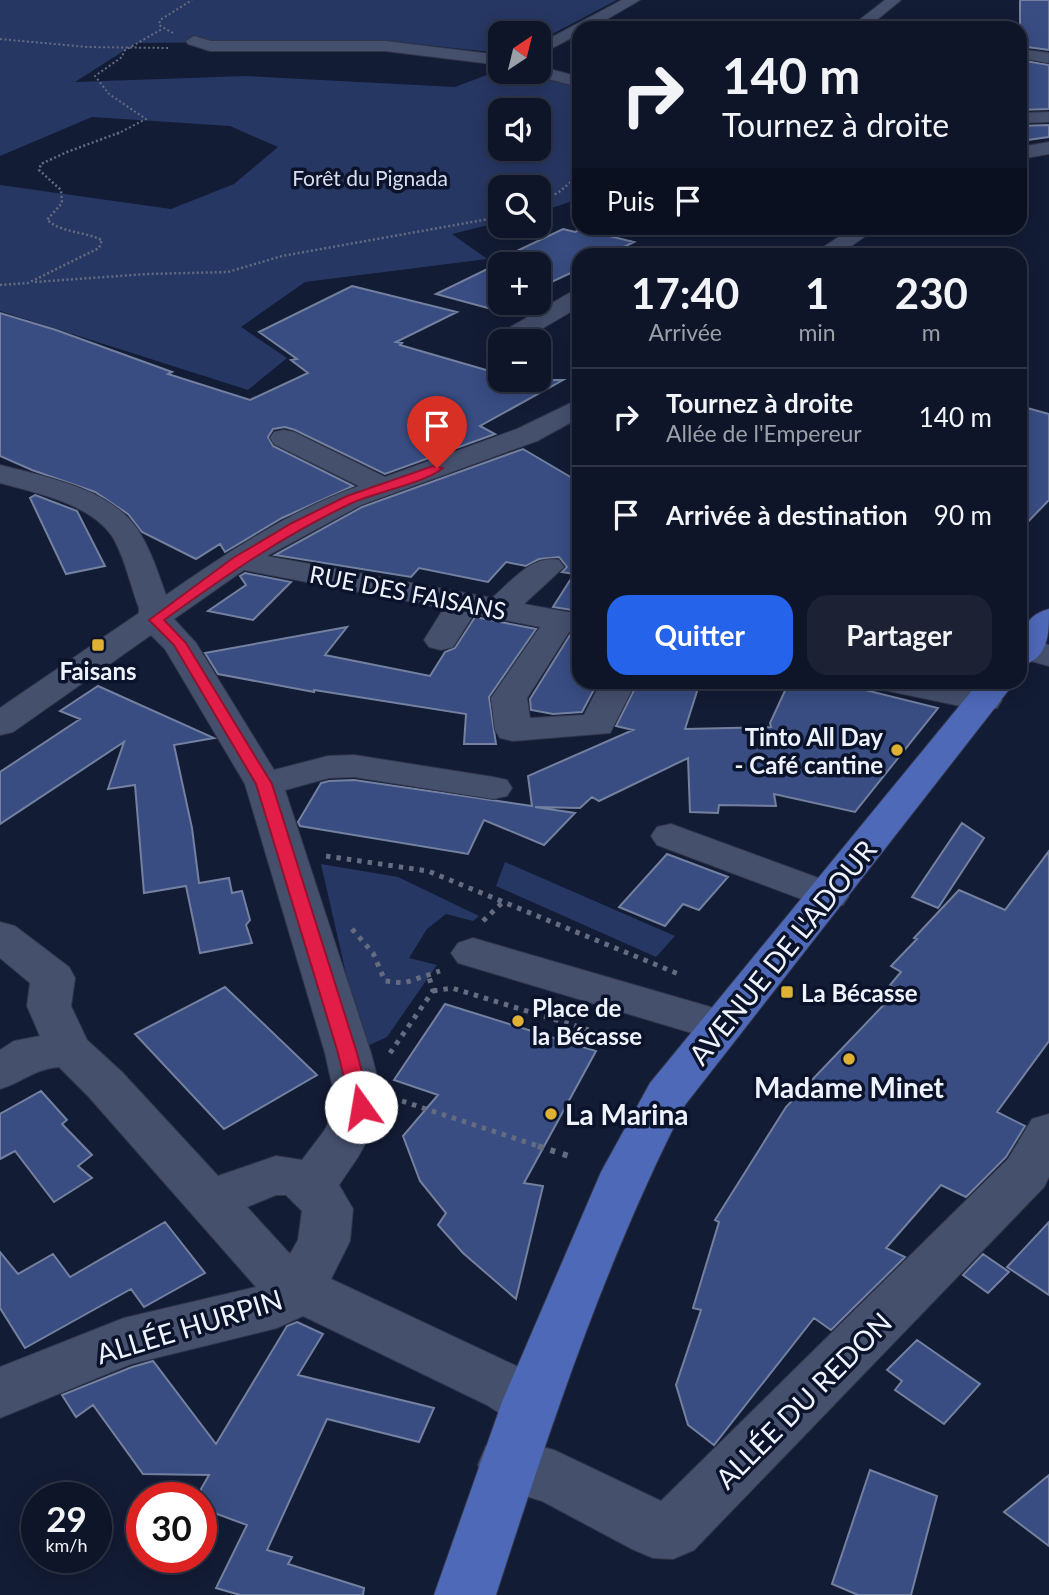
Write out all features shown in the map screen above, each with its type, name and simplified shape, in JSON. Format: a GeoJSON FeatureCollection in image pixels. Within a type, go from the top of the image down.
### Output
{"type":"FeatureCollection","features":[{"type":"Feature","properties":{"kind":"main road","name":"AVENUE DE L'ADOUR"},"geometry":{"type":"LineString","coordinates":[[1027,651],[1049,619]]}},
{"type":"Feature","properties":{"kind":"main road","name":"AVENUE DE L'ADOUR"},"geometry":{"type":"LineString","coordinates":[[465,1595],[530,1402],[626,1172],[667,1095],[999,689]]}},
{"type":"Feature","properties":{"kind":"street"},"geometry":{"type":"LineString","coordinates":[[593,21],[633,0]]}},
{"type":"Feature","properties":{"kind":"street"},"geometry":{"type":"LineString","coordinates":[[866,21],[894,0]]}},
{"type":"Feature","properties":{"kind":"street"},"geometry":{"type":"LineString","coordinates":[[551,44],[572,32]]}},
{"type":"Feature","properties":{"kind":"street"},"geometry":{"type":"LineString","coordinates":[[194,41],[210,46],[385,46],[488,59]]}},
{"type":"Feature","properties":{"kind":"street"},"geometry":{"type":"LineString","coordinates":[[330,63],[363,45]]}},
{"type":"Feature","properties":{"kind":"street"},"geometry":{"type":"LineString","coordinates":[[1027,55],[1049,58]]}},
{"type":"Feature","properties":{"kind":"street"},"geometry":{"type":"LineString","coordinates":[[551,74],[572,80]]}},
{"type":"Feature","properties":{"kind":"street"},"geometry":{"type":"LineString","coordinates":[[1027,118],[1049,117]]}},
{"type":"Feature","properties":{"kind":"street"},"geometry":{"type":"LineString","coordinates":[[1027,152],[1049,148]]}},
{"type":"Feature","properties":{"kind":"street"},"geometry":{"type":"LineString","coordinates":[[832,248],[850,235]]}},
{"type":"Feature","properties":{"kind":"street"},"geometry":{"type":"LineString","coordinates":[[524,329],[572,301]]}},
{"type":"Feature","properties":{"kind":"street"},"geometry":{"type":"LineString","coordinates":[[474,345],[488,344]]}},
{"type":"Feature","properties":{"kind":"street"},"geometry":{"type":"LineString","coordinates":[[0,724],[156,620],[238,560],[296,526],[351,499],[485,452],[553,433],[572,414]]}},
{"type":"Feature","properties":{"kind":"street"},"geometry":{"type":"LineString","coordinates":[[284,438],[383,488]]}},
{"type":"Feature","properties":{"kind":"street"},"geometry":{"type":"LineString","coordinates":[[0,474],[70,495],[100,510],[124,532],[155,607],[156,620],[179,643],[264,784],[297,896],[368,1089],[355,1122],[311,1185]]}},
{"type":"Feature","properties":{"kind":"street","name":"RUE DES FAISANS"},"geometry":{"type":"LineString","coordinates":[[238,560],[569,623]]}},
{"type":"Feature","properties":{"kind":"street"},"geometry":{"type":"LineString","coordinates":[[498,609],[548,567]]}},
{"type":"Feature","properties":{"kind":"street"},"geometry":{"type":"LineString","coordinates":[[441,640],[464,603]]}},
{"type":"Feature","properties":{"kind":"street"},"geometry":{"type":"LineString","coordinates":[[569,623],[509,698],[513,730],[597,725],[615,689]]}},
{"type":"Feature","properties":{"kind":"street"},"geometry":{"type":"LineString","coordinates":[[264,784],[328,767],[354,766],[494,788]]}},
{"type":"Feature","properties":{"kind":"street"},"geometry":{"type":"LineString","coordinates":[[671,836],[828,897]]}},
{"type":"Feature","properties":{"kind":"street"},"geometry":{"type":"LineString","coordinates":[[0,936],[53,978],[49,1006],[69,1050],[105,1084],[271,1269],[299,1289],[508,1388],[530,1402]]}},
{"type":"Feature","properties":{"kind":"street"},"geometry":{"type":"LineString","coordinates":[[472,953],[722,1026]]}},
{"type":"Feature","properties":{"kind":"street"},"geometry":{"type":"LineString","coordinates":[[0,1072],[30,1053],[69,1050]]}},
{"type":"Feature","properties":{"kind":"street","name":"ALLÉE DU REDON"},"geometry":{"type":"LineString","coordinates":[[507,1465],[554,1477],[653,1530],[673,1530],[1026,1173],[1049,1132]]}},
{"type":"Feature","properties":{"kind":"street"},"geometry":{"type":"LineString","coordinates":[[212,1203],[244,1185],[268,1176],[291,1175],[311,1185],[328,1209],[324,1241],[299,1289]]}},
{"type":"Feature","properties":{"kind":"street","name":"ALLÉE HURPIN"},"geometry":{"type":"LineString","coordinates":[[0,1393],[124,1342],[277,1304],[299,1289]]}},
{"type":"Feature","properties":{"kind":"path"},"geometry":{"type":"LineString","coordinates":[[192,0],[160,20],[159,25],[162,29],[194,41]]}},
{"type":"Feature","properties":{"kind":"path"},"geometry":{"type":"LineString","coordinates":[[28,283],[99,248],[102,240],[83,231],[58,229],[47,220],[62,203],[61,190],[39,170],[41,164],[52,157],[127,131],[146,120],[109,94],[95,76],[130,48],[162,29]]}},
{"type":"Feature","properties":{"kind":"path"},"geometry":{"type":"LineString","coordinates":[[0,39],[130,48],[169,48],[194,41]]}},
{"type":"Feature","properties":{"kind":"path"},"geometry":{"type":"LineString","coordinates":[[551,196],[572,181]]}},
{"type":"Feature","properties":{"kind":"path"},"geometry":{"type":"LineString","coordinates":[[0,285],[146,274],[228,272],[282,256],[488,219]]}},
{"type":"Feature","properties":{"kind":"path"},"geometry":{"type":"LineString","coordinates":[[284,850],[428,871],[682,976]]}},
{"type":"Feature","properties":{"kind":"path"},"geometry":{"type":"LineString","coordinates":[[297,896],[346,923],[365,940],[380,964],[385,981],[404,983],[429,977],[472,953]]}},
{"type":"Feature","properties":{"kind":"path"},"geometry":{"type":"LineString","coordinates":[[429,977],[433,991]]}},
{"type":"Feature","properties":{"kind":"path"},"geometry":{"type":"LineString","coordinates":[[575,1158],[368,1089],[376,1073],[433,991],[452,988],[641,1046]]}},
{"type":"Feature","properties":{"kind":"green space","name":"Forêt du Pignada"},"geometry":{"type":"Polygon","coordinates":[[[0,0],[617,0],[577,21],[572,21],[572,24],[551,35],[551,21],[488,21],[488,52],[388,41],[136,43],[75,82],[246,76],[455,87],[488,75],[488,84],[551,84],[551,78],[572,84],[572,201],[551,208],[551,175],[488,175],[488,225],[452,234],[487,259],[305,282],[241,327],[287,358],[248,390],[0,311],[0,185],[171,209],[234,184],[278,147],[230,126],[92,117],[0,156],[0,0]]]}},
{"type":"Feature","properties":{"kind":"green space"},"geometry":{"type":"Polygon","coordinates":[[[505,862],[675,936],[656,957],[496,886],[505,862]]]}},
{"type":"Feature","properties":{"kind":"green space"},"geometry":{"type":"Polygon","coordinates":[[[321,864],[398,877],[479,916],[473,921],[446,914],[427,929],[409,958],[437,965],[387,1037],[363,1048],[321,864]]]}},
{"type":"Feature","properties":{"kind":"building"},"geometry":{"type":"Polygon","coordinates":[[[1020,0],[1049,0],[1049,50],[1027,47],[1027,21],[1020,21],[1020,0]]]}},
{"type":"Feature","properties":{"kind":"building"},"geometry":{"type":"Polygon","coordinates":[[[1027,61],[1049,65],[1049,109],[1027,110],[1027,61]]]}},
{"type":"Feature","properties":{"kind":"building"},"geometry":{"type":"Polygon","coordinates":[[[1049,125],[1049,137],[1027,140],[1027,126],[1049,125]]]}},
{"type":"Feature","properties":{"kind":"building"},"geometry":{"type":"Polygon","coordinates":[[[563,229],[572,231],[572,235],[605,235],[634,242],[622,248],[572,248],[572,272],[551,282],[551,252],[515,252],[544,238],[551,238],[551,235],[563,229]]]}},
{"type":"Feature","properties":{"kind":"building"},"geometry":{"type":"Polygon","coordinates":[[[488,269],[488,308],[436,294],[488,269]]]}},
{"type":"Feature","properties":{"kind":"building"},"geometry":{"type":"Polygon","coordinates":[[[352,286],[457,312],[396,342],[488,371],[488,392],[541,392],[480,426],[495,434],[385,474],[295,430],[285,427],[273,429],[268,437],[273,446],[353,486],[282,518],[225,552],[220,544],[196,559],[142,532],[128,514],[95,492],[0,456],[0,313],[172,372],[168,374],[250,400],[308,373],[291,360],[297,359],[259,332],[352,286]]]}},
{"type":"Feature","properties":{"kind":"building"},"geometry":{"type":"Polygon","coordinates":[[[551,380],[563,380],[551,387],[551,380]]]}},
{"type":"Feature","properties":{"kind":"building"},"geometry":{"type":"Polygon","coordinates":[[[1027,408],[1049,414],[1049,500],[1027,523],[1027,408]]]}},
{"type":"Feature","properties":{"kind":"building"},"geometry":{"type":"Polygon","coordinates":[[[523,449],[572,478],[572,574],[562,572],[567,567],[559,557],[539,559],[526,566],[506,562],[488,582],[419,568],[411,577],[275,555],[362,507],[523,449]]]}},
{"type":"Feature","properties":{"kind":"building"},"geometry":{"type":"Polygon","coordinates":[[[35,495],[77,511],[105,566],[66,574],[30,498],[35,495]]]}},
{"type":"Feature","properties":{"kind":"building"},"geometry":{"type":"Polygon","coordinates":[[[245,573],[291,582],[253,620],[208,611],[246,585],[240,576],[245,573]]]}},
{"type":"Feature","properties":{"kind":"building"},"geometry":{"type":"Polygon","coordinates":[[[572,577],[572,610],[553,607],[572,577]]]}},
{"type":"Feature","properties":{"kind":"building"},"geometry":{"type":"Polygon","coordinates":[[[475,617],[536,629],[489,697],[496,744],[464,744],[466,714],[314,692],[218,674],[205,653],[347,627],[325,655],[430,676],[445,652],[455,648],[475,617]]]}},
{"type":"Feature","properties":{"kind":"building"},"geometry":{"type":"Polygon","coordinates":[[[572,635],[572,689],[594,689],[582,712],[553,714],[531,710],[530,699],[572,635]]]}},
{"type":"Feature","properties":{"kind":"building"},"geometry":{"type":"Polygon","coordinates":[[[98,686],[214,738],[174,745],[192,828],[199,883],[229,878],[232,893],[242,891],[250,920],[246,925],[252,943],[200,953],[186,886],[144,893],[135,785],[108,789],[124,742],[0,824],[0,772],[80,719],[60,711],[98,686]]]}},
{"type":"Feature","properties":{"kind":"building"},"geometry":{"type":"Polygon","coordinates":[[[634,689],[698,689],[685,729],[771,727],[770,723],[786,689],[861,689],[938,708],[855,812],[774,794],[776,806],[719,805],[718,813],[690,812],[688,758],[599,801],[592,797],[580,808],[535,807],[575,813],[544,845],[484,820],[468,854],[300,826],[298,822],[321,783],[329,781],[354,780],[532,806],[528,776],[633,730],[616,726],[634,689]]]}},
{"type":"Feature","properties":{"kind":"building"},"geometry":{"type":"Polygon","coordinates":[[[962,823],[984,838],[938,908],[912,897],[962,823]]]}},
{"type":"Feature","properties":{"kind":"building"},"geometry":{"type":"Polygon","coordinates":[[[1049,851],[1049,1041],[997,1112],[1025,1126],[1006,1157],[966,1197],[941,1185],[886,1248],[905,1257],[831,1330],[814,1318],[714,1445],[688,1425],[676,1385],[701,1310],[693,1308],[719,1222],[715,1220],[786,1107],[898,990],[890,985],[901,972],[891,966],[917,939],[914,938],[959,890],[1005,910],[1049,851]]]}},
{"type":"Feature","properties":{"kind":"building"},"geometry":{"type":"Polygon","coordinates":[[[667,854],[728,877],[699,910],[683,904],[665,926],[619,907],[667,854]]]}},
{"type":"Feature","properties":{"kind":"building"},"geometry":{"type":"Polygon","coordinates":[[[225,987],[317,1075],[224,1129],[135,1034],[225,987]]]}},
{"type":"Feature","properties":{"kind":"building"},"geometry":{"type":"Polygon","coordinates":[[[445,1004],[596,1051],[524,1183],[543,1186],[516,1299],[463,1253],[438,1225],[446,1213],[420,1181],[403,1136],[438,1095],[394,1080],[445,1004]]]}},
{"type":"Feature","properties":{"kind":"building"},"geometry":{"type":"Polygon","coordinates":[[[41,1091],[67,1120],[62,1124],[92,1155],[78,1166],[92,1178],[54,1202],[15,1151],[0,1159],[0,1114],[41,1091]]]}},
{"type":"Feature","properties":{"kind":"building"},"geometry":{"type":"Polygon","coordinates":[[[165,1222],[205,1273],[144,1307],[131,1289],[25,1348],[0,1308],[0,1252],[18,1274],[53,1254],[70,1277],[165,1222]]]}},
{"type":"Feature","properties":{"kind":"building"},"geometry":{"type":"Polygon","coordinates":[[[1049,1222],[1049,1295],[1007,1267],[1049,1222]]]}},
{"type":"Feature","properties":{"kind":"building"},"geometry":{"type":"Polygon","coordinates":[[[983,1254],[1009,1272],[988,1293],[963,1275],[983,1254]]]}},
{"type":"Feature","properties":{"kind":"building"},"geometry":{"type":"Polygon","coordinates":[[[297,1322],[323,1334],[298,1375],[434,1408],[419,1442],[327,1419],[267,1550],[292,1557],[288,1564],[364,1588],[363,1595],[240,1595],[216,1588],[247,1525],[217,1514],[217,1482],[205,1482],[209,1475],[143,1474],[93,1405],[76,1417],[62,1395],[153,1361],[216,1444],[287,1326],[297,1322]]]}},
{"type":"Feature","properties":{"kind":"building"},"geometry":{"type":"Polygon","coordinates":[[[917,1340],[980,1384],[944,1424],[895,1390],[902,1381],[887,1370],[917,1340]]]}},
{"type":"Feature","properties":{"kind":"building"},"geometry":{"type":"Polygon","coordinates":[[[870,1470],[937,1496],[911,1595],[858,1595],[832,1584],[870,1470]]]}},
{"type":"Feature","properties":{"kind":"building"},"geometry":{"type":"Polygon","coordinates":[[[1049,1475],[1049,1546],[1004,1512],[1049,1475]]]}},
{"type":"Feature","properties":{"kind":"place","name":"Faisans"},"geometry":{"type":"Point","coordinates":[98,645]}},
{"type":"Feature","properties":{"kind":"place","name":"Tinto All Day - Café cantine"},"geometry":{"type":"Point","coordinates":[897,750]}},
{"type":"Feature","properties":{"kind":"place","name":"La Bécasse"},"geometry":{"type":"Point","coordinates":[787,992]}},
{"type":"Feature","properties":{"kind":"place","name":"Place de la Bécasse"},"geometry":{"type":"Point","coordinates":[518,1021]}},
{"type":"Feature","properties":{"kind":"place","name":"Madame Minet"},"geometry":{"type":"Point","coordinates":[849,1059]}},
{"type":"Feature","properties":{"kind":"place","name":"La Marina"},"geometry":{"type":"Point","coordinates":[551,1114]}},
{"type":"Feature","properties":{"kind":"route"},"geometry":{"type":"LineString","coordinates":[[361,1107],[348,1053],[264,784],[179,643],[156,620],[238,560],[296,526],[351,499],[437,468]]}}]}
